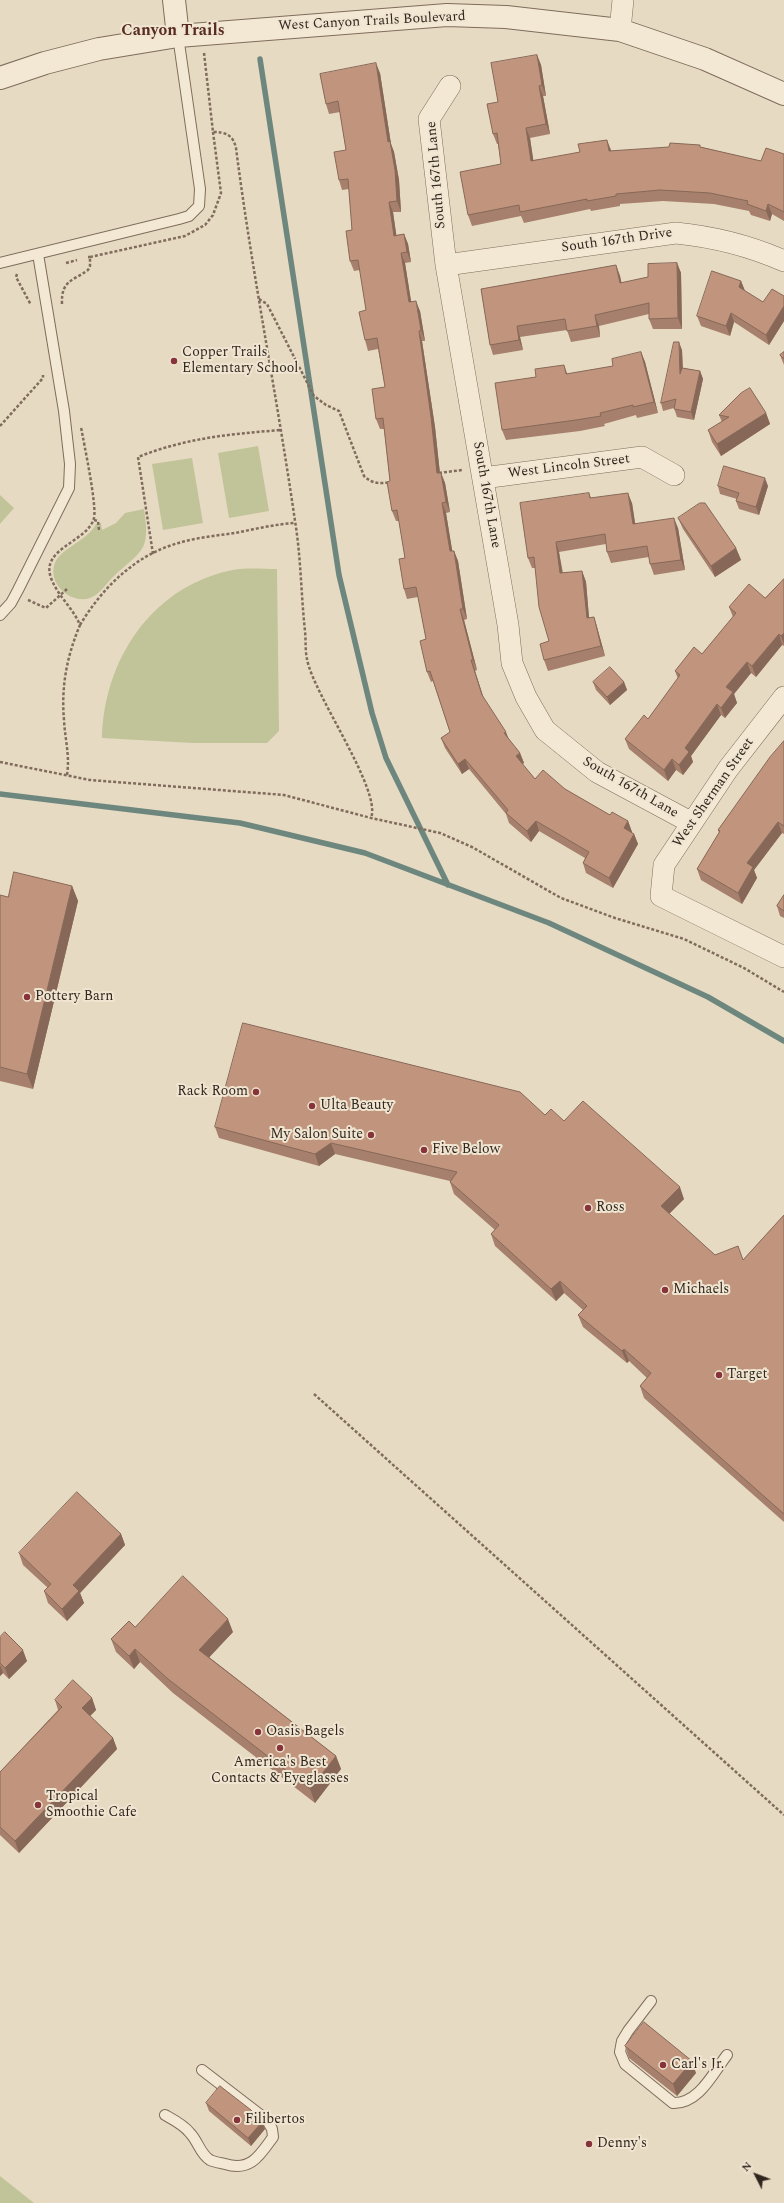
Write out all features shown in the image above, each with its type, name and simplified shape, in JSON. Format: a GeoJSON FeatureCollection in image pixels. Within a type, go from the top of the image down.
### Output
{"type":"FeatureCollection","features":[{"type":"Feature","properties":{"kind":"street"},"geometry":{"type":"LineString","coordinates":[[174,0],[178,36]]}},
{"type":"Feature","properties":{"kind":"street"},"geometry":{"type":"LineString","coordinates":[[620,30],[623,0]]}},
{"type":"Feature","properties":{"kind":"street","name":"West Canyon Trails Boulevard"},"geometry":{"type":"LineString","coordinates":[[0,78],[44,63],[99,49],[178,36],[283,26],[448,15],[506,17],[620,30],[705,59],[784,94]]}},
{"type":"Feature","properties":{"kind":"street","name":"South 167th Lane"},"geometry":{"type":"LineString","coordinates":[[450,86],[430,119],[446,265],[508,625],[512,663],[526,697],[546,730],[597,772],[692,823]]}},
{"type":"Feature","properties":{"kind":"street","name":"South 167th Drive"},"geometry":{"type":"LineString","coordinates":[[446,265],[676,233],[711,236],[757,249],[784,261]]}},
{"type":"Feature","properties":{"kind":"street","name":"West Lincoln Street"},"geometry":{"type":"LineString","coordinates":[[482,472],[642,457],[674,475]]}},
{"type":"Feature","properties":{"kind":"street","name":"West Sherman Street"},"geometry":{"type":"LineString","coordinates":[[784,697],[728,769],[664,864],[661,896],[784,958]]}},
{"type":"Feature","properties":{"kind":"lane"},"geometry":{"type":"LineString","coordinates":[[0,263],[179,219],[189,216],[199,206],[200,189],[178,36]]}},
{"type":"Feature","properties":{"kind":"lane"},"geometry":{"type":"LineString","coordinates":[[0,615],[11,603],[18,590],[69,488],[71,476],[64,410],[38,254]]}},
{"type":"Feature","properties":{"kind":"lane"},"geometry":{"type":"LineString","coordinates":[[651,2001],[628,2031],[622,2041],[620,2052],[625,2064],[673,2102],[683,2103],[696,2096],[727,2055]]}},
{"type":"Feature","properties":{"kind":"lane"},"geometry":{"type":"LineString","coordinates":[[165,2115],[180,2123],[191,2133],[200,2149],[210,2160],[229,2166],[247,2166],[256,2160],[273,2137],[272,2129],[267,2120],[202,2070]]}},
{"type":"Feature","properties":{"kind":"path"},"geometry":{"type":"LineString","coordinates":[[202,34],[205,76],[213,132],[222,132],[230,135],[235,141],[246,228],[296,523],[307,659],[315,682],[358,766],[372,809],[371,818]]}},
{"type":"Feature","properties":{"kind":"path"},"geometry":{"type":"LineString","coordinates":[[259,299],[266,304],[314,396],[326,405],[339,411],[364,476],[370,482],[376,483],[393,481]]}},
{"type":"Feature","properties":{"kind":"path"},"geometry":{"type":"LineString","coordinates":[[153,554],[138,457],[167,446],[195,440],[281,430]]}},
{"type":"Feature","properties":{"kind":"path"},"geometry":{"type":"LineString","coordinates":[[431,474],[482,472]]}},
{"type":"Feature","properties":{"kind":"path"},"geometry":{"type":"LineString","coordinates":[[94,520],[98,521],[99,530]]}},
{"type":"Feature","properties":{"kind":"path"},"geometry":{"type":"LineString","coordinates":[[80,625],[94,603],[114,581],[143,559],[153,554],[184,541],[296,523]]}},
{"type":"Feature","properties":{"kind":"path"},"geometry":{"type":"LineString","coordinates":[[18,590],[25,598],[46,608],[67,589]]}},
{"type":"Feature","properties":{"kind":"path"},"geometry":{"type":"LineString","coordinates":[[0,762],[90,780],[284,795],[371,818],[440,833],[472,847],[509,870],[561,898],[615,918],[684,939],[744,968],[784,992]]}},
{"type":"Feature","properties":{"kind":"path"},"geometry":{"type":"LineString","coordinates":[[314,1394],[784,1815]]}},
{"type":"Feature","properties":{"kind":"green space"},"geometry":{"type":"Polygon","coordinates":[[[258,446],[269,511],[229,518],[218,453],[258,446]]]}},
{"type":"Feature","properties":{"kind":"green space"},"geometry":{"type":"Polygon","coordinates":[[[192,458],[203,523],[163,530],[152,464],[192,458]]]}},
{"type":"Feature","properties":{"kind":"green space"},"geometry":{"type":"Polygon","coordinates":[[[0,495],[14,508],[0,524],[0,495]]]}},
{"type":"Feature","properties":{"kind":"green space"},"geometry":{"type":"Polygon","coordinates":[[[144,509],[146,523],[145,543],[137,555],[93,597],[83,599],[76,598],[63,592],[58,586],[53,573],[56,560],[66,550],[86,536],[96,524],[101,523],[102,530],[116,523],[125,513],[144,509]]]}},
{"type":"Feature","properties":{"kind":"green space"},"geometry":{"type":"Polygon","coordinates":[[[277,569],[279,731],[267,743],[193,743],[102,738],[105,709],[112,682],[122,656],[136,632],[154,611],[176,594],[200,580],[234,570],[277,569]]]}},
{"type":"Feature","properties":{"kind":"green space"},"geometry":{"type":"Polygon","coordinates":[[[0,2176],[34,2203],[0,2203],[0,2176]]]}},
{"type":"Feature","properties":{"kind":"building"},"geometry":{"type":"Polygon","coordinates":[[[537,55],[542,85],[539,86],[546,124],[526,128],[531,161],[580,152],[578,144],[607,140],[609,151],[669,147],[670,143],[700,145],[700,147],[761,161],[766,148],[784,154],[784,212],[768,204],[766,211],[747,204],[748,201],[710,193],[660,190],[616,194],[616,196],[587,201],[587,199],[520,212],[519,205],[468,215],[460,172],[501,164],[497,133],[493,134],[487,104],[498,102],[491,63],[537,55]]]}},
{"type":"Feature","properties":{"kind":"building"},"geometry":{"type":"Polygon","coordinates":[[[376,63],[388,142],[390,141],[395,170],[397,201],[389,202],[394,236],[404,234],[407,252],[401,253],[409,302],[416,301],[421,330],[419,331],[437,473],[441,473],[446,502],[442,503],[450,551],[454,551],[463,609],[460,609],[473,660],[471,660],[482,695],[506,732],[504,733],[520,753],[516,756],[535,779],[543,770],[565,789],[610,815],[612,812],[628,821],[624,828],[634,834],[609,878],[583,863],[589,852],[536,821],[527,831],[506,813],[508,810],[465,759],[458,764],[441,738],[450,732],[430,671],[427,672],[420,641],[426,639],[416,587],[404,589],[399,559],[405,558],[397,510],[392,511],[387,482],[390,481],[383,418],[376,419],[372,389],[385,387],[377,338],[365,340],[359,312],[366,310],[358,260],[350,261],[346,231],[352,230],[348,179],[339,180],[334,152],[346,150],[338,101],[326,104],[320,74],[376,63]]]}},
{"type":"Feature","properties":{"kind":"building"},"geometry":{"type":"Polygon","coordinates":[[[677,263],[678,318],[649,319],[649,303],[595,315],[597,326],[567,331],[565,319],[517,326],[519,340],[490,345],[481,289],[616,265],[620,283],[648,277],[648,264],[677,263]]]}},
{"type":"Feature","properties":{"kind":"building"},"geometry":{"type":"Polygon","coordinates":[[[712,271],[741,281],[739,287],[763,302],[772,289],[784,296],[784,306],[766,335],[731,313],[726,326],[697,316],[712,271]]]}},
{"type":"Feature","properties":{"kind":"building"},"geometry":{"type":"Polygon","coordinates":[[[674,342],[679,342],[680,374],[682,368],[700,371],[691,412],[674,409],[676,399],[661,403],[674,342]]]}},
{"type":"Feature","properties":{"kind":"building"},"geometry":{"type":"Polygon","coordinates":[[[641,352],[654,402],[633,407],[633,405],[600,413],[601,416],[502,430],[495,383],[536,377],[535,369],[564,365],[566,374],[613,366],[612,359],[641,352]]]}},
{"type":"Feature","properties":{"kind":"building"},"geometry":{"type":"Polygon","coordinates":[[[784,352],[784,359],[780,355],[784,352]]]}},
{"type":"Feature","properties":{"kind":"building"},"geometry":{"type":"Polygon","coordinates":[[[750,388],[766,413],[717,444],[708,430],[729,417],[719,415],[741,393],[750,388]]]}},
{"type":"Feature","properties":{"kind":"building"},"geometry":{"type":"Polygon","coordinates":[[[724,466],[765,478],[756,507],[736,501],[739,493],[718,486],[724,466]]]}},
{"type":"Feature","properties":{"kind":"building"},"geometry":{"type":"Polygon","coordinates":[[[589,493],[590,498],[628,493],[633,524],[674,518],[681,560],[650,564],[647,546],[607,552],[605,534],[556,542],[560,573],[582,571],[587,618],[594,617],[601,646],[544,660],[540,644],[549,641],[539,607],[534,557],[528,558],[520,503],[589,493]]]}},
{"type":"Feature","properties":{"kind":"building"},"geometry":{"type":"Polygon","coordinates":[[[700,503],[705,503],[736,548],[711,566],[678,518],[700,503]]]}},
{"type":"Feature","properties":{"kind":"building"},"geometry":{"type":"Polygon","coordinates":[[[784,579],[784,633],[781,636],[779,634],[752,666],[747,662],[726,687],[733,692],[721,708],[717,704],[685,748],[689,752],[679,765],[672,759],[664,770],[625,739],[644,715],[648,719],[680,675],[675,671],[694,647],[702,654],[736,613],[729,607],[749,584],[765,598],[784,579]]]}},
{"type":"Feature","properties":{"kind":"building"},"geometry":{"type":"Polygon","coordinates":[[[610,667],[624,682],[607,697],[593,682],[610,667]]]}},
{"type":"Feature","properties":{"kind":"building"},"geometry":{"type":"Polygon","coordinates":[[[784,741],[784,826],[778,822],[747,863],[753,867],[738,893],[697,869],[720,831],[718,830],[770,757],[784,741]]]}},
{"type":"Feature","properties":{"kind":"building","name":"Pottery Barn"},"geometry":{"type":"Polygon","coordinates":[[[14,872],[72,886],[27,1074],[0,1067],[0,895],[8,897],[14,872]]]}},
{"type":"Feature","properties":{"kind":"building"},"geometry":{"type":"Polygon","coordinates":[[[784,895],[784,911],[777,906],[784,895]]]}},
{"type":"Feature","properties":{"kind":"building"},"geometry":{"type":"Polygon","coordinates":[[[243,1023],[520,1092],[545,1115],[551,1109],[564,1121],[583,1101],[680,1187],[661,1206],[715,1255],[738,1246],[743,1260],[784,1215],[784,1514],[640,1386],[651,1373],[624,1349],[622,1351],[578,1315],[587,1306],[560,1281],[551,1289],[491,1234],[499,1225],[450,1182],[457,1172],[331,1143],[315,1154],[215,1127],[243,1023]]]}},
{"type":"Feature","properties":{"kind":"building"},"geometry":{"type":"Polygon","coordinates":[[[77,1492],[121,1534],[73,1585],[79,1591],[62,1609],[44,1591],[51,1584],[19,1553],[77,1492]]]}},
{"type":"Feature","properties":{"kind":"building"},"geometry":{"type":"Polygon","coordinates":[[[183,1576],[228,1619],[199,1650],[336,1756],[310,1789],[168,1679],[135,1649],[129,1656],[111,1639],[129,1621],[135,1627],[183,1576]]]}},
{"type":"Feature","properties":{"kind":"building"},"geometry":{"type":"Polygon","coordinates":[[[5,1632],[23,1650],[5,1668],[0,1663],[0,1637],[5,1632]]]}},
{"type":"Feature","properties":{"kind":"building"},"geometry":{"type":"Polygon","coordinates":[[[73,1680],[92,1698],[82,1708],[113,1738],[15,1841],[0,1827],[0,1772],[62,1707],[55,1700],[73,1680]]]}},
{"type":"Feature","properties":{"kind":"building","name":"Carl's Jr."},"geometry":{"type":"Polygon","coordinates":[[[644,2022],[692,2061],[673,2084],[625,2046],[644,2022]]]}},
{"type":"Feature","properties":{"kind":"building","name":"Filibertos"},"geometry":{"type":"Polygon","coordinates":[[[220,2086],[251,2110],[262,2122],[248,2138],[206,2103],[220,2086]]]}},
{"type":"Feature","properties":{"kind":"waterway"},"geometry":{"type":"LineString","coordinates":[[260,59],[339,575],[372,713],[386,758],[448,885]]}},
{"type":"Feature","properties":{"kind":"waterway"},"geometry":{"type":"LineString","coordinates":[[0,794],[240,823],[365,853],[549,923],[708,997],[784,1041]]}},
{"type":"Feature","properties":{"kind":"place","name":"Copper Trails Elementary School"},"geometry":{"type":"Point","coordinates":[174,361]}},
{"type":"Feature","properties":{"kind":"place","name":"Pottery Barn"},"geometry":{"type":"Point","coordinates":[27,997]}},
{"type":"Feature","properties":{"kind":"place","name":"Rack Room"},"geometry":{"type":"Point","coordinates":[256,1092]}},
{"type":"Feature","properties":{"kind":"place","name":"Ulta Beauty"},"geometry":{"type":"Point","coordinates":[312,1106]}},
{"type":"Feature","properties":{"kind":"place","name":"My Salon Suite"},"geometry":{"type":"Point","coordinates":[371,1135]}},
{"type":"Feature","properties":{"kind":"place","name":"Five Below"},"geometry":{"type":"Point","coordinates":[424,1150]}},
{"type":"Feature","properties":{"kind":"place","name":"Ross"},"geometry":{"type":"Point","coordinates":[588,1208]}},
{"type":"Feature","properties":{"kind":"place","name":"Michaels"},"geometry":{"type":"Point","coordinates":[665,1290]}},
{"type":"Feature","properties":{"kind":"place","name":"Target"},"geometry":{"type":"Point","coordinates":[719,1375]}},
{"type":"Feature","properties":{"kind":"place","name":"Oasis Bagels"},"geometry":{"type":"Point","coordinates":[258,1732]}},
{"type":"Feature","properties":{"kind":"place","name":"America's Best Contacts & Eyeglasses"},"geometry":{"type":"Point","coordinates":[280,1748]}},
{"type":"Feature","properties":{"kind":"place","name":"Tropical Smoothie Cafe"},"geometry":{"type":"Point","coordinates":[38,1805]}},
{"type":"Feature","properties":{"kind":"place","name":"Carl's Jr."},"geometry":{"type":"Point","coordinates":[663,2065]}},
{"type":"Feature","properties":{"kind":"place","name":"Filibertos"},"geometry":{"type":"Point","coordinates":[237,2120]}},
{"type":"Feature","properties":{"kind":"place","name":"Denny's"},"geometry":{"type":"Point","coordinates":[589,2144]}},
{"type":"Feature","properties":{"kind":"district","name":"Canyon Trails"},"geometry":{"type":"Point","coordinates":[173,32]}}]}
